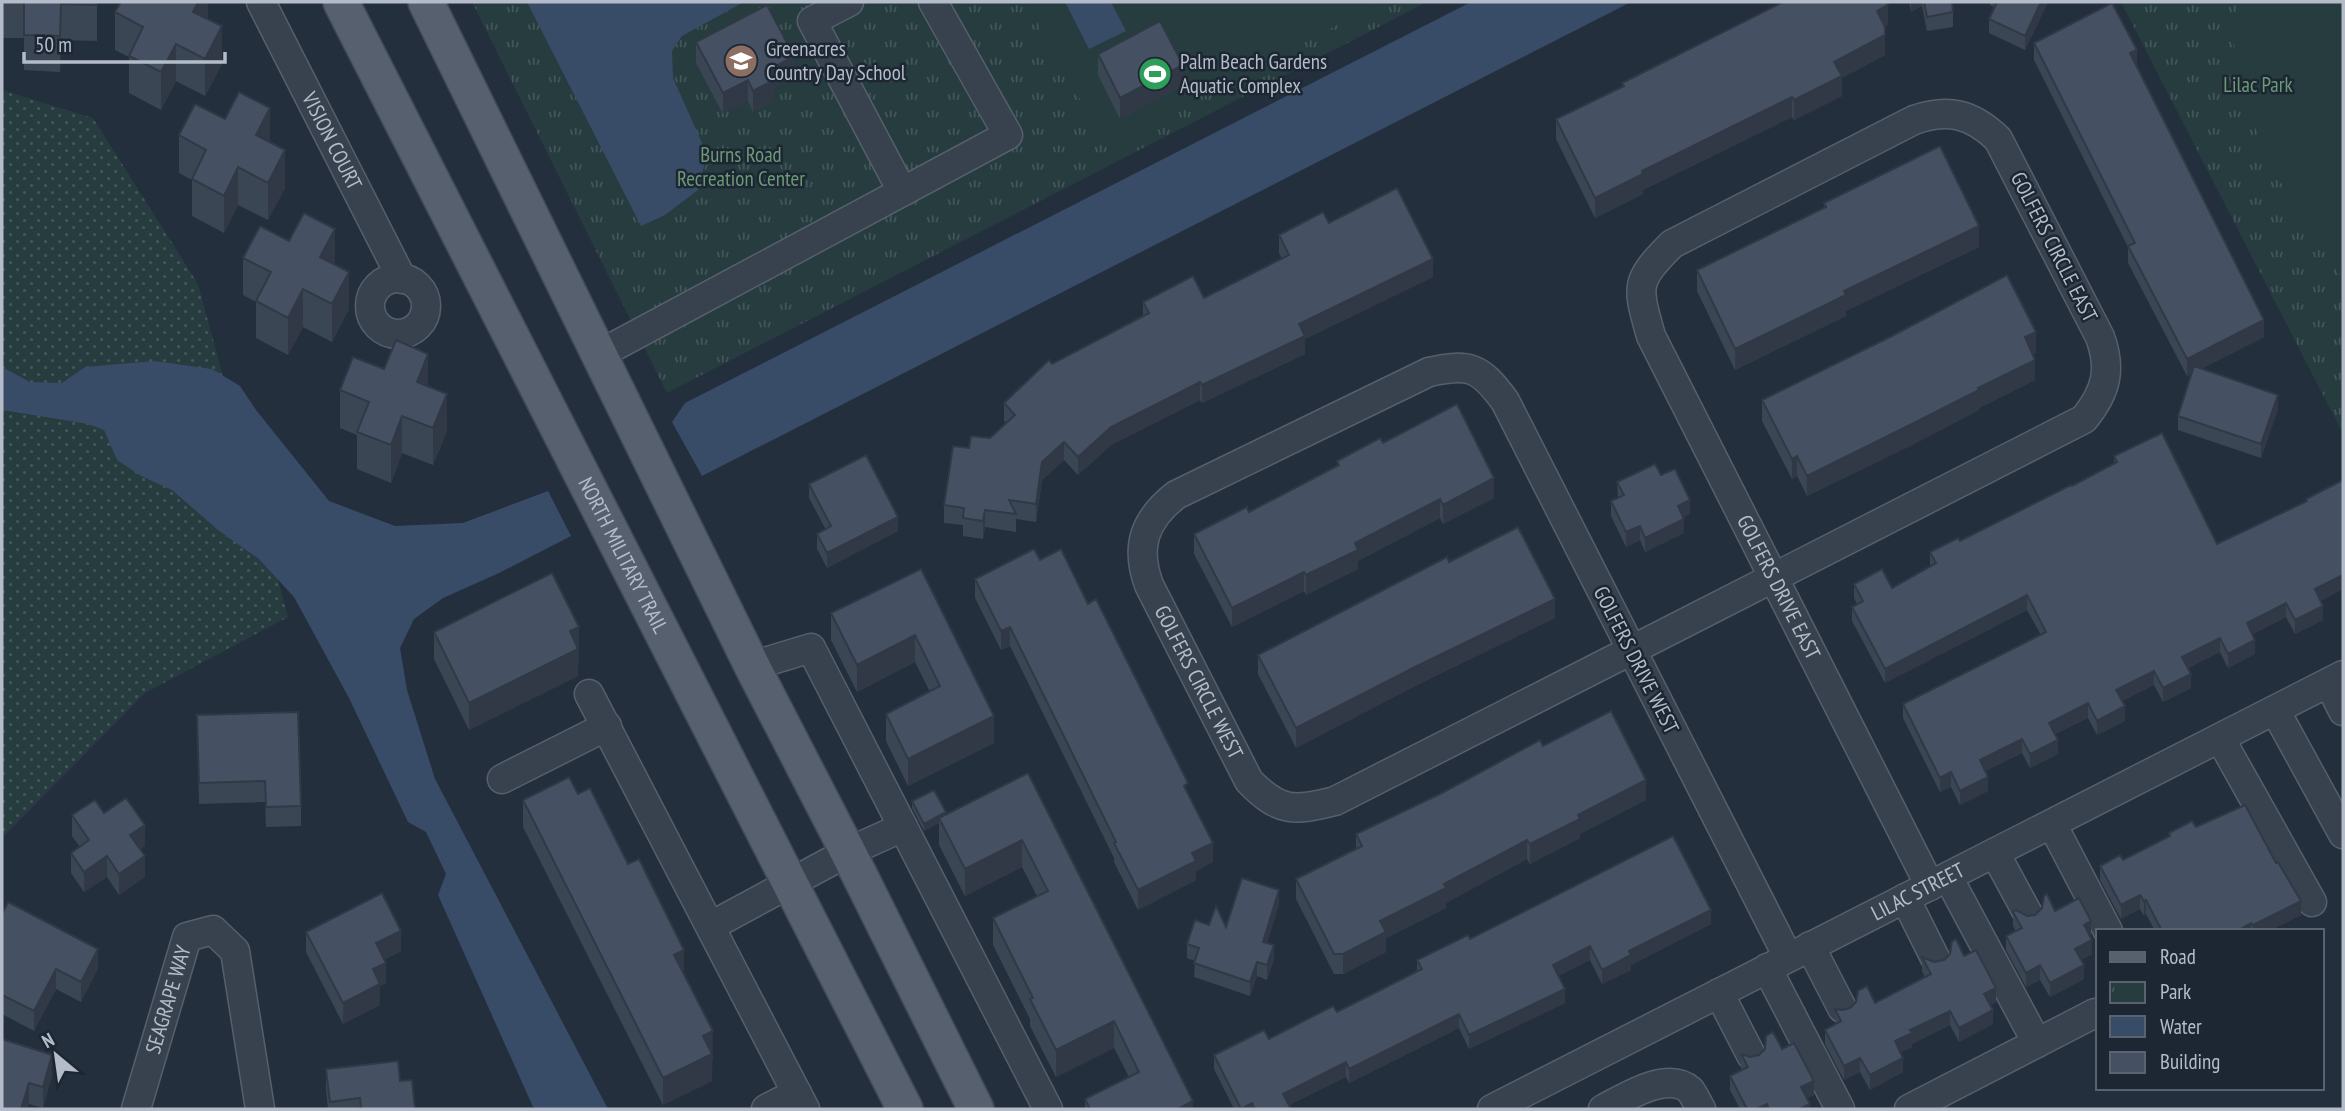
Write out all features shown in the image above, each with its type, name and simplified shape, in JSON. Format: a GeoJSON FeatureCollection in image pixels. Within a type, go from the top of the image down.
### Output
{"type":"FeatureCollection","features":[{"type":"Feature","properties":{"kind":"main road","name":"NORTH MILITARY TRAIL"},"geometry":{"type":"LineString","coordinates":[[341,2],[905,1109]]}},
{"type":"Feature","properties":{"kind":"main road"},"geometry":{"type":"LineString","coordinates":[[426,2],[752,666],[976,1109]]}},
{"type":"Feature","properties":{"kind":"street","name":"VISION COURT"},"geometry":{"type":"LineString","coordinates":[[261,2],[402,279]]}},
{"type":"Feature","properties":{"kind":"street"},"geometry":{"type":"LineString","coordinates":[[849,2],[812,21],[902,191]]}},
{"type":"Feature","properties":{"kind":"street"},"geometry":{"type":"LineString","coordinates":[[600,354],[1008,135],[933,2]]}},
{"type":"Feature","properties":{"kind":"street","name":"GOLFERS CIRCLE EAST"},"geometry":{"type":"LineString","coordinates":[[1631,651],[2084,419],[2097,403],[2105,384],[2106,354],[2100,337],[1998,139],[1983,125],[1965,116],[1932,114],[1914,120],[1672,244],[1651,265],[1641,284]]}},
{"type":"Feature","properties":{"kind":"street","name":"GOLFERS DRIVE EAST"},"geometry":{"type":"LineString","coordinates":[[1641,284],[1642,305],[1651,337],[1774,578],[1939,881],[2037,1043]]}},
{"type":"Feature","properties":{"kind":"street","name":"GOLFERS CIRCLE WEST"},"geometry":{"type":"LineString","coordinates":[[1474,370],[1455,366],[1429,372],[1176,495],[1160,508],[1148,525],[1142,545],[1143,568],[1149,586],[1249,780],[1264,795],[1282,805],[1302,809],[1335,801],[1631,651]]}},
{"type":"Feature","properties":{"kind":"street","name":"GOLFERS DRIVE WEST"},"geometry":{"type":"LineString","coordinates":[[1474,370],[1490,381],[1505,401],[1788,957]]}},
{"type":"Feature","properties":{"kind":"street"},"geometry":{"type":"LineString","coordinates":[[752,666],[811,648],[1048,1109]]}},
{"type":"Feature","properties":{"kind":"street"},"geometry":{"type":"LineString","coordinates":[[2336,679],[2343,711]]}},
{"type":"Feature","properties":{"kind":"street","name":"LILAC STREET"},"geometry":{"type":"LineString","coordinates":[[1498,1108],[1788,957],[2336,679]]}},
{"type":"Feature","properties":{"kind":"street"},"geometry":{"type":"LineString","coordinates":[[589,694],[801,1101],[766,1109]]}},
{"type":"Feature","properties":{"kind":"street"},"geometry":{"type":"LineString","coordinates":[[2275,710],[2343,834]]}},
{"type":"Feature","properties":{"kind":"street"},"geometry":{"type":"LineString","coordinates":[[502,779],[607,726]]}},
{"type":"Feature","properties":{"kind":"street"},"geometry":{"type":"LineString","coordinates":[[2220,738],[2312,902]]}},
{"type":"Feature","properties":{"kind":"street"},"geometry":{"type":"LineString","coordinates":[[2052,824],[2107,929]]}},
{"type":"Feature","properties":{"kind":"street"},"geometry":{"type":"LineString","coordinates":[[710,926],[848,852],[903,827]]}},
{"type":"Feature","properties":{"kind":"street"},"geometry":{"type":"LineString","coordinates":[[1995,853],[2028,914]]}},
{"type":"Feature","properties":{"kind":"street"},"geometry":{"type":"LineString","coordinates":[[1905,898],[1936,960]]}},
{"type":"Feature","properties":{"kind":"street","name":"SEAGRAPE WAY"},"geometry":{"type":"LineString","coordinates":[[136,1109],[187,937],[213,930],[234,951],[260,1109]]}},
{"type":"Feature","properties":{"kind":"street"},"geometry":{"type":"LineString","coordinates":[[1788,957],[1842,1008]]}},
{"type":"Feature","properties":{"kind":"street"},"geometry":{"type":"LineString","coordinates":[[1788,957],[1840,1109]]}},
{"type":"Feature","properties":{"kind":"street"},"geometry":{"type":"LineString","coordinates":[[1719,993],[1751,1055]]}},
{"type":"Feature","properties":{"kind":"street"},"geometry":{"type":"LineString","coordinates":[[1909,1109],[2095,1013]]}},
{"type":"Feature","properties":{"kind":"street"},"geometry":{"type":"LineString","coordinates":[[1603,1109],[1652,1086],[1672,1083],[1690,1090],[1702,1109]]}},
{"type":"Feature","properties":{"kind":"green space","name":"Burns Road Recreation Center"},"geometry":{"type":"Polygon","coordinates":[[[472,2],[1427,2],[667,393],[472,2]]]}},
{"type":"Feature","properties":{"kind":"green space","name":"Palm Beach Gardens Aquatic Complex"},"geometry":{"type":"Polygon","coordinates":[[[1026,2],[1381,2],[1106,146],[1026,2]]]}},
{"type":"Feature","properties":{"kind":"green space","name":"Lilac Park"},"geometry":{"type":"Polygon","coordinates":[[[2121,2],[2343,2],[2343,434],[2121,2]]]}},
{"type":"Feature","properties":{"kind":"green space"},"geometry":{"type":"Polygon","coordinates":[[[2237,2],[2343,2],[2343,279],[2295,210],[2259,139],[2246,98],[2233,38],[2237,2]]]}},
{"type":"Feature","properties":{"kind":"green space"},"geometry":{"type":"Polygon","coordinates":[[[2,90],[93,118],[198,284],[288,617],[145,693],[2,838],[2,90]]]}},
{"type":"Feature","properties":{"kind":"water"},"geometry":{"type":"Polygon","coordinates":[[[527,2],[744,2],[682,36],[672,51],[673,78],[707,154],[698,190],[665,215],[641,226],[527,2]]]}},
{"type":"Feature","properties":{"kind":"water"},"geometry":{"type":"Polygon","coordinates":[[[1065,2],[1111,2],[1126,31],[1089,49],[1065,2]]]}},
{"type":"Feature","properties":{"kind":"water"},"geometry":{"type":"Polygon","coordinates":[[[1471,2],[1631,2],[702,476],[672,422],[685,403],[1471,2]]]}},
{"type":"Feature","properties":{"kind":"water"},"geometry":{"type":"Polygon","coordinates":[[[154,361],[212,369],[240,386],[329,501],[395,526],[463,523],[548,491],[571,536],[443,598],[414,619],[400,648],[407,690],[435,779],[608,1109],[534,1109],[438,895],[446,874],[426,832],[408,822],[349,698],[294,597],[259,559],[218,530],[172,490],[141,476],[117,460],[104,430],[88,424],[2,410],[2,367],[30,382],[62,383],[85,367],[154,361]]]}},
{"type":"Feature","properties":{"kind":"building"},"geometry":{"type":"Polygon","coordinates":[[[2,2],[97,2],[97,5],[61,4],[60,36],[24,35],[24,3],[2,2]]]}},
{"type":"Feature","properties":{"kind":"building"},"geometry":{"type":"Polygon","coordinates":[[[121,2],[198,2],[193,12],[222,26],[205,59],[176,44],[161,72],[129,56],[143,27],[115,12],[121,2]]]}},
{"type":"Feature","properties":{"kind":"building"},"geometry":{"type":"Polygon","coordinates":[[[1783,2],[1886,2],[1888,5],[1877,11],[1885,27],[1885,35],[1834,62],[1842,76],[1794,100],[1792,97],[1642,171],[1643,174],[1595,198],[1556,119],[1783,2]]]}},
{"type":"Feature","properties":{"kind":"building"},"geometry":{"type":"Polygon","coordinates":[[[1924,2],[1952,2],[1953,12],[1927,17],[1924,2]]]}},
{"type":"Feature","properties":{"kind":"building"},"geometry":{"type":"Polygon","coordinates":[[[1997,2],[2041,2],[2025,36],[1989,19],[1997,2]]]}},
{"type":"Feature","properties":{"kind":"building"},"geometry":{"type":"Polygon","coordinates":[[[2112,3],[2137,50],[2130,53],[2264,320],[2187,359],[2128,246],[2135,243],[2034,43],[2112,3]]]}},
{"type":"Feature","properties":{"kind":"building"},"geometry":{"type":"Polygon","coordinates":[[[767,5],[794,56],[769,70],[774,80],[753,91],[748,80],[723,93],[696,42],[767,5]]]}},
{"type":"Feature","properties":{"kind":"building"},"geometry":{"type":"Polygon","coordinates":[[[1160,21],[1183,65],[1120,98],[1098,54],[1160,21]]]}},
{"type":"Feature","properties":{"kind":"building"},"geometry":{"type":"Polygon","coordinates":[[[239,92],[270,108],[256,135],[285,150],[268,183],[238,167],[224,196],[192,179],[206,150],[179,135],[195,104],[225,119],[239,92]]]}},
{"type":"Feature","properties":{"kind":"building"},"geometry":{"type":"Polygon","coordinates":[[[1940,146],[1979,226],[1844,291],[1846,295],[1735,349],[1697,270],[1826,207],[1824,203],[1940,146]]]}},
{"type":"Feature","properties":{"kind":"building"},"geometry":{"type":"Polygon","coordinates":[[[1397,188],[1433,259],[1299,324],[1305,336],[1202,385],[1200,382],[1111,427],[1078,457],[1064,442],[1042,462],[1036,504],[1009,500],[1016,514],[985,510],[983,521],[963,518],[964,508],[944,505],[953,446],[969,448],[971,436],[990,438],[1015,415],[1004,403],[1049,360],[1052,364],[1149,313],[1143,302],[1193,276],[1204,298],[1289,255],[1279,235],[1323,212],[1329,223],[1397,188]]]}},
{"type":"Feature","properties":{"kind":"building"},"geometry":{"type":"Polygon","coordinates":[[[304,213],[335,229],[320,257],[349,272],[332,304],[303,289],[288,318],[256,301],[271,272],[243,258],[260,226],[289,241],[304,213]]]}},
{"type":"Feature","properties":{"kind":"building"},"geometry":{"type":"Polygon","coordinates":[[[2007,275],[2036,332],[2025,337],[2035,360],[1807,476],[1797,456],[1792,459],[1762,400],[2007,275]]]}},
{"type":"Feature","properties":{"kind":"building"},"geometry":{"type":"Polygon","coordinates":[[[396,340],[428,354],[417,382],[447,394],[433,428],[402,416],[391,445],[357,432],[369,402],[340,390],[353,357],[384,369],[396,340]]]}},
{"type":"Feature","properties":{"kind":"building"},"geometry":{"type":"Polygon","coordinates":[[[2194,366],[2278,395],[2261,444],[2178,416],[2194,366]]]}},
{"type":"Feature","properties":{"kind":"building"},"geometry":{"type":"Polygon","coordinates":[[[1457,404],[1494,478],[1443,505],[1440,499],[1355,543],[1358,550],[1306,575],[1304,572],[1232,608],[1194,534],[1247,507],[1249,512],[1339,465],[1337,461],[1380,438],[1383,443],[1457,404]]]}},
{"type":"Feature","properties":{"kind":"building"},"geometry":{"type":"Polygon","coordinates":[[[2162,433],[2217,544],[2307,501],[2306,499],[2343,480],[2343,575],[2315,589],[2323,606],[2295,620],[2286,603],[2247,623],[2255,640],[2228,654],[2220,638],[2182,657],[2191,674],[2163,688],[2154,671],[2116,690],[2125,706],[2097,721],[2088,703],[2049,723],[2058,740],[2030,754],[2022,739],[1980,760],[1988,777],[1960,791],[1951,772],[1940,778],[1903,704],[2046,632],[2027,595],[1885,669],[1852,607],[1863,601],[1854,584],[1882,569],[1892,588],[1936,563],[1930,552],[1958,538],[1960,541],[2072,486],[2117,462],[2114,456],[2162,433]]]}},
{"type":"Feature","properties":{"kind":"building"},"geometry":{"type":"Polygon","coordinates":[[[866,455],[898,517],[827,553],[817,534],[831,526],[809,484],[866,455]]]}},
{"type":"Feature","properties":{"kind":"building"},"geometry":{"type":"Polygon","coordinates":[[[1655,464],[1661,475],[1675,469],[1690,500],[1678,506],[1684,519],[1645,538],[1640,526],[1626,532],[1611,501],[1624,495],[1617,482],[1655,464]]]}},
{"type":"Feature","properties":{"kind":"building"},"geometry":{"type":"Polygon","coordinates":[[[1518,527],[1555,599],[1296,728],[1258,655],[1447,557],[1449,562],[1518,527]]]}},
{"type":"Feature","properties":{"kind":"building"},"geometry":{"type":"Polygon","coordinates":[[[1034,549],[1040,560],[1061,549],[1088,604],[1096,599],[1188,783],[1184,786],[1213,843],[1192,853],[1196,861],[1138,890],[1010,627],[1001,631],[975,579],[1034,549]]]}},
{"type":"Feature","properties":{"kind":"building"},"geometry":{"type":"Polygon","coordinates":[[[921,569],[994,716],[908,759],[886,714],[940,686],[915,635],[857,665],[831,613],[921,569]]]}},
{"type":"Feature","properties":{"kind":"building"},"geometry":{"type":"Polygon","coordinates":[[[552,573],[579,627],[570,631],[578,649],[469,703],[434,632],[552,573]]]}},
{"type":"Feature","properties":{"kind":"building"},"geometry":{"type":"Polygon","coordinates":[[[1611,711],[1646,780],[1578,815],[1580,819],[1530,844],[1527,840],[1444,884],[1446,888],[1380,921],[1386,932],[1343,954],[1334,954],[1296,879],[1362,846],[1356,834],[1442,793],[1540,740],[1543,746],[1611,711]]]}},
{"type":"Feature","properties":{"kind":"building"},"geometry":{"type":"Polygon","coordinates":[[[298,712],[301,806],[266,807],[265,781],[199,783],[197,715],[298,712]]]}},
{"type":"Feature","properties":{"kind":"building"},"geometry":{"type":"Polygon","coordinates":[[[1028,773],[1193,1101],[1178,1109],[1090,1109],[1085,1099],[1139,1072],[1114,1021],[1056,1050],[1030,999],[1033,998],[993,918],[1048,891],[1022,840],[965,869],[939,818],[1028,773]]]}},
{"type":"Feature","properties":{"kind":"building"},"geometry":{"type":"Polygon","coordinates":[[[569,777],[578,794],[590,788],[628,864],[639,859],[684,950],[674,955],[713,1031],[703,1036],[712,1054],[663,1078],[523,800],[569,777]]]}},
{"type":"Feature","properties":{"kind":"building"},"geometry":{"type":"Polygon","coordinates":[[[934,790],[946,812],[924,824],[912,801],[934,790]]]}},
{"type":"Feature","properties":{"kind":"building"},"geometry":{"type":"Polygon","coordinates":[[[126,798],[145,825],[130,835],[145,856],[119,874],[107,856],[84,872],[71,853],[89,840],[72,815],[95,800],[104,813],[126,798]]]}},
{"type":"Feature","properties":{"kind":"building"},"geometry":{"type":"Polygon","coordinates":[[[2245,805],[2276,863],[2278,862],[2301,901],[2240,929],[2161,929],[2146,900],[2140,895],[2121,905],[2100,866],[2120,855],[2123,860],[2170,836],[2169,833],[2192,821],[2196,827],[2245,805]]]}},
{"type":"Feature","properties":{"kind":"building"},"geometry":{"type":"Polygon","coordinates":[[[1673,836],[1711,910],[1629,951],[1631,955],[1602,970],[1590,946],[1553,965],[1565,989],[1469,1035],[1459,1014],[1349,1069],[1346,1062],[1283,1094],[1291,1109],[1255,1109],[1252,1103],[1241,1109],[1214,1055],[1264,1030],[1269,1039],[1333,1006],[1337,1012],[1422,969],[1417,960],[1468,935],[1470,939],[1673,836]]]}},
{"type":"Feature","properties":{"kind":"building"},"geometry":{"type":"Polygon","coordinates":[[[1242,878],[1279,890],[1263,942],[1274,945],[1267,965],[1257,962],[1250,982],[1194,963],[1199,948],[1187,944],[1195,920],[1209,925],[1216,906],[1226,927],[1242,878]]]}},
{"type":"Feature","properties":{"kind":"building"},"geometry":{"type":"Polygon","coordinates":[[[382,893],[401,931],[376,943],[386,963],[373,969],[380,984],[343,1003],[306,932],[382,893]]]}},
{"type":"Feature","properties":{"kind":"building"},"geometry":{"type":"Polygon","coordinates":[[[2047,894],[2055,911],[2079,898],[2091,921],[2084,925],[2092,940],[2075,949],[2084,965],[2050,983],[2040,965],[2026,973],[2006,936],[2022,928],[2013,912],[2016,910],[2027,916],[2035,915],[2042,908],[2044,896],[2047,894]]]}},
{"type":"Feature","properties":{"kind":"building"},"geometry":{"type":"Polygon","coordinates":[[[8,902],[98,949],[81,982],[56,969],[34,1011],[2,995],[2,914],[8,902]]]}},
{"type":"Feature","properties":{"kind":"building"},"geometry":{"type":"Polygon","coordinates":[[[1956,939],[1964,956],[1976,950],[1996,988],[1984,994],[1993,1010],[1959,1028],[1950,1011],[1910,1030],[1912,1033],[1895,1041],[1903,1058],[1870,1075],[1860,1058],[1844,1066],[1825,1030],[1841,1021],[1835,1009],[1850,1008],[1856,1002],[1858,991],[1867,986],[1875,1003],[1931,974],[1922,957],[1934,962],[1944,960],[1950,954],[1952,941],[1956,939]]]}},
{"type":"Feature","properties":{"kind":"building"},"geometry":{"type":"Polygon","coordinates":[[[1773,1032],[1782,1049],[1794,1043],[1814,1081],[1801,1087],[1810,1104],[1799,1109],[1769,1109],[1767,1104],[1756,1109],[1747,1109],[1730,1076],[1748,1067],[1741,1054],[1750,1057],[1759,1055],[1765,1049],[1766,1036],[1773,1032]]]}},
{"type":"Feature","properties":{"kind":"building"},"geometry":{"type":"Polygon","coordinates":[[[2,1039],[52,1055],[43,1087],[29,1083],[21,1109],[2,1109],[2,1039]]]}},
{"type":"Feature","properties":{"kind":"building"},"geometry":{"type":"Polygon","coordinates":[[[398,1061],[400,1081],[412,1080],[415,1109],[361,1109],[360,1098],[330,1102],[326,1069],[398,1061]]]}},
{"type":"Feature","properties":{"kind":"place","name":"Greenacres Country Day School"},"geometry":{"type":"Point","coordinates":[741,61]}},
{"type":"Feature","properties":{"kind":"place","name":"Palm Beach Gardens Aquatic Complex"},"geometry":{"type":"Point","coordinates":[1155,74]}}]}
